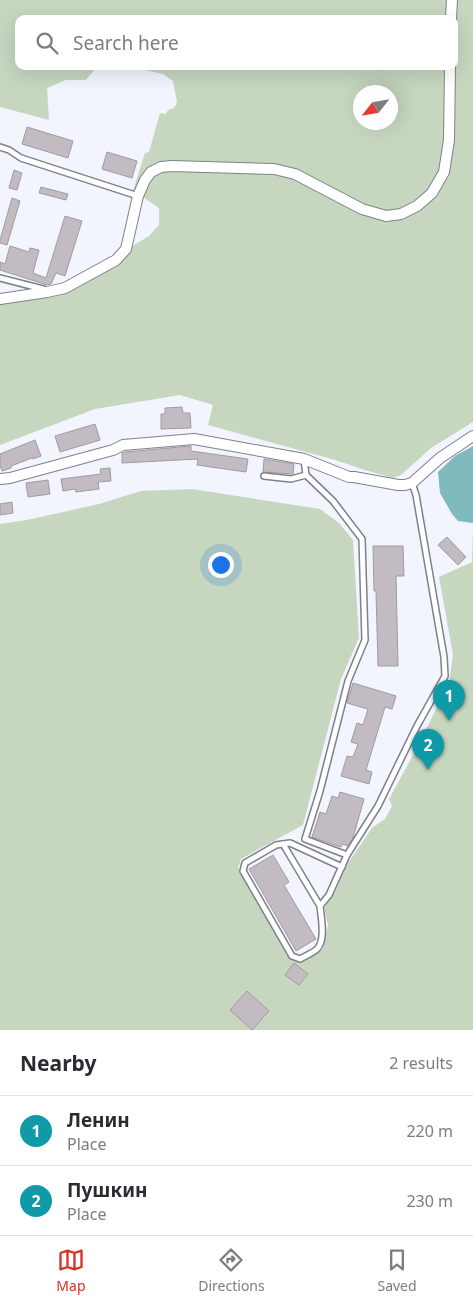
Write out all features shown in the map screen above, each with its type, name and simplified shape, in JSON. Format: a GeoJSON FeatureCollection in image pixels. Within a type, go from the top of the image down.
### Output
{"type":"FeatureCollection","features":[{"type":"Feature","properties":{"kind":"street"},"geometry":{"type":"LineString","coordinates":[[451,15],[452,0]]}},
{"type":"Feature","properties":{"kind":"street"},"geometry":{"type":"LineString","coordinates":[[0,299],[65,288],[116,260],[126,249],[138,196],[145,180],[151,172],[161,167],[274,169],[295,174],[362,209],[386,216],[401,214],[417,206],[432,193],[444,172],[448,140],[450,70]]}},
{"type":"Feature","properties":{"kind":"street"},"geometry":{"type":"LineString","coordinates":[[0,479],[114,450],[123,445],[194,439],[304,459],[349,477],[405,485],[412,483],[440,458],[473,436]]}},
{"type":"Feature","properties":{"kind":"lane"},"geometry":{"type":"LineString","coordinates":[[0,147],[9,150],[21,158],[138,196]]}},
{"type":"Feature","properties":{"kind":"lane"},"geometry":{"type":"LineString","coordinates":[[0,278],[43,289],[47,292]]}},
{"type":"Feature","properties":{"kind":"lane"},"geometry":{"type":"LineString","coordinates":[[304,459],[306,475],[334,501],[362,539],[365,640],[348,681],[320,791],[305,839],[348,855]]}},
{"type":"Feature","properties":{"kind":"lane"},"geometry":{"type":"LineString","coordinates":[[264,476],[291,478],[306,475]]}},
{"type":"Feature","properties":{"kind":"lane"},"geometry":{"type":"LineString","coordinates":[[320,906],[329,895],[348,855],[378,806],[417,726],[445,676],[444,657],[416,495],[412,483]]}},
{"type":"Feature","properties":{"kind":"lane"},"geometry":{"type":"LineString","coordinates":[[283,844],[320,906],[323,928],[318,949],[300,959],[292,956],[243,872],[245,863],[276,844],[290,843],[342,867]]}},
{"type":"Feature","properties":{"kind":"green space"},"geometry":{"type":"Polygon","coordinates":[[[0,0],[473,0],[473,422],[431,448],[401,475],[393,478],[208,425],[213,405],[180,395],[95,409],[0,445],[0,303],[65,292],[118,262],[134,245],[149,236],[159,225],[159,208],[144,198],[131,197],[145,153],[149,152],[160,113],[166,114],[168,110],[174,108],[177,102],[173,81],[163,74],[145,70],[458,70],[458,15],[15,15],[15,70],[94,70],[86,80],[66,80],[47,88],[49,120],[0,107],[0,0]]]}},
{"type":"Feature","properties":{"kind":"green space"},"geometry":{"type":"Polygon","coordinates":[[[192,489],[320,509],[339,523],[353,540],[359,638],[341,679],[303,825],[241,859],[238,868],[290,956],[301,962],[323,949],[328,925],[324,908],[334,894],[348,863],[372,828],[385,819],[392,806],[389,799],[419,744],[449,682],[453,655],[439,577],[472,562],[473,530],[473,1030],[0,1030],[0,524],[99,504],[141,491],[192,489]]]}},
{"type":"Feature","properties":{"kind":"water"},"geometry":{"type":"Polygon","coordinates":[[[473,446],[473,523],[458,521],[452,514],[440,493],[438,472],[455,456],[473,446]]]}},
{"type":"Feature","properties":{"kind":"building"},"geometry":{"type":"Polygon","coordinates":[[[27,127],[73,141],[68,158],[22,144],[27,127]]]}},
{"type":"Feature","properties":{"kind":"building"},"geometry":{"type":"Polygon","coordinates":[[[107,152],[137,161],[132,178],[102,169],[107,152]]]}},
{"type":"Feature","properties":{"kind":"building"},"geometry":{"type":"Polygon","coordinates":[[[14,170],[22,173],[17,190],[9,188],[14,170]]]}},
{"type":"Feature","properties":{"kind":"building"},"geometry":{"type":"Polygon","coordinates":[[[41,187],[68,194],[66,200],[39,193],[41,187]]]}},
{"type":"Feature","properties":{"kind":"building"},"geometry":{"type":"Polygon","coordinates":[[[12,198],[20,201],[7,245],[0,243],[0,240],[12,198]]]}},
{"type":"Feature","properties":{"kind":"building"},"geometry":{"type":"Polygon","coordinates":[[[65,216],[82,221],[65,276],[56,273],[51,284],[45,285],[0,270],[0,262],[5,264],[10,246],[29,252],[30,248],[39,250],[33,273],[46,278],[65,216]]]}},
{"type":"Feature","properties":{"kind":"building"},"geometry":{"type":"Polygon","coordinates":[[[182,407],[183,413],[190,413],[191,428],[161,429],[161,414],[165,414],[165,408],[182,407]]]}},
{"type":"Feature","properties":{"kind":"building"},"geometry":{"type":"Polygon","coordinates":[[[95,424],[100,440],[60,452],[55,436],[95,424]]]}},
{"type":"Feature","properties":{"kind":"building"},"geometry":{"type":"Polygon","coordinates":[[[35,440],[41,456],[2,471],[0,454],[35,440]]]}},
{"type":"Feature","properties":{"kind":"building"},"geometry":{"type":"Polygon","coordinates":[[[191,446],[191,451],[248,459],[246,472],[197,465],[198,459],[122,463],[122,453],[125,452],[191,446]]]}},
{"type":"Feature","properties":{"kind":"building"},"geometry":{"type":"Polygon","coordinates":[[[264,459],[294,464],[293,474],[263,472],[264,459]]]}},
{"type":"Feature","properties":{"kind":"building"},"geometry":{"type":"Polygon","coordinates":[[[110,468],[111,481],[98,482],[99,489],[76,492],[75,489],[63,491],[61,479],[101,474],[100,469],[110,468]]]}},
{"type":"Feature","properties":{"kind":"building"},"geometry":{"type":"Polygon","coordinates":[[[48,480],[50,494],[28,497],[26,483],[48,480]]]}},
{"type":"Feature","properties":{"kind":"building"},"geometry":{"type":"Polygon","coordinates":[[[12,502],[13,513],[0,515],[0,504],[12,502]]]}},
{"type":"Feature","properties":{"kind":"building"},"geometry":{"type":"Polygon","coordinates":[[[447,537],[466,557],[458,565],[438,545],[447,537]]]}},
{"type":"Feature","properties":{"kind":"building"},"geometry":{"type":"Polygon","coordinates":[[[373,546],[403,546],[404,576],[396,576],[398,666],[378,666],[373,546]]]}},
{"type":"Feature","properties":{"kind":"building"},"geometry":{"type":"Polygon","coordinates":[[[353,683],[396,696],[392,709],[385,707],[366,770],[372,772],[369,784],[341,776],[347,756],[353,757],[358,744],[351,742],[357,723],[363,725],[368,709],[347,703],[353,683]]]}},
{"type":"Feature","properties":{"kind":"building"},"geometry":{"type":"Polygon","coordinates":[[[340,792],[364,799],[353,838],[348,846],[342,844],[341,847],[312,837],[320,812],[326,814],[332,796],[338,798],[340,792]]]}},
{"type":"Feature","properties":{"kind":"building"},"geometry":{"type":"Polygon","coordinates":[[[273,855],[289,882],[284,885],[316,939],[296,951],[249,869],[273,855]]]}},
{"type":"Feature","properties":{"kind":"building"},"geometry":{"type":"Polygon","coordinates":[[[294,963],[308,974],[299,985],[285,975],[294,963]]]}},
{"type":"Feature","properties":{"kind":"building"},"geometry":{"type":"Polygon","coordinates":[[[247,991],[269,1011],[252,1030],[230,1010],[247,991]]]}},
{"type":"Feature","properties":{"kind":"place","name":"Ленин"},"geometry":{"type":"Point","coordinates":[449,721]}},
{"type":"Feature","properties":{"kind":"place","name":"Пушкин"},"geometry":{"type":"Point","coordinates":[428,770]}}]}
